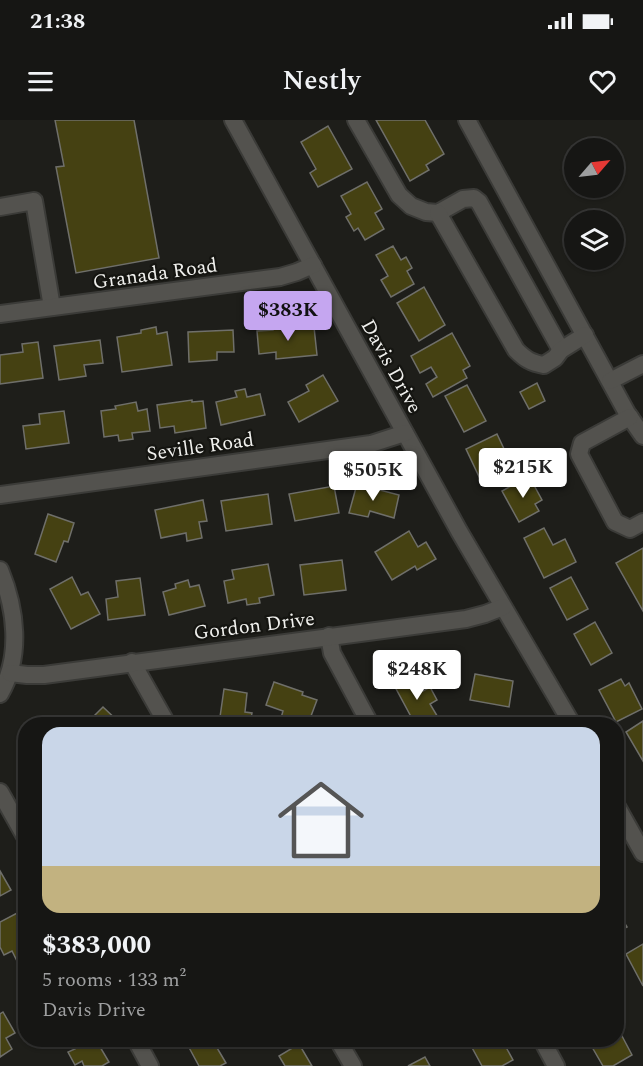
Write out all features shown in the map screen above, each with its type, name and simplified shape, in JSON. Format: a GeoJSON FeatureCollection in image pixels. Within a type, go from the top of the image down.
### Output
{"type":"FeatureCollection","features":[{"type":"Feature","properties":{"kind":"street","name":"Davis Drive"},"geometry":{"type":"LineString","coordinates":[[233,120],[405,433],[568,717]]}},
{"type":"Feature","properties":{"kind":"street"},"geometry":{"type":"LineString","coordinates":[[356,120],[399,195],[411,206],[426,212],[438,213],[463,199],[474,198],[479,202],[561,350]]}},
{"type":"Feature","properties":{"kind":"street"},"geometry":{"type":"LineString","coordinates":[[467,120],[630,417],[643,436]]}},
{"type":"Feature","properties":{"kind":"street"},"geometry":{"type":"LineString","coordinates":[[0,207],[34,201],[52,308]]}},
{"type":"Feature","properties":{"kind":"street"},"geometry":{"type":"LineString","coordinates":[[438,213],[516,350],[530,362],[544,365],[555,358],[561,350],[585,335]]}},
{"type":"Feature","properties":{"kind":"street","name":"Granada Road"},"geometry":{"type":"LineString","coordinates":[[0,314],[280,277],[313,265]]}},
{"type":"Feature","properties":{"kind":"street"},"geometry":{"type":"LineString","coordinates":[[610,381],[643,364]]}},
{"type":"Feature","properties":{"kind":"street"},"geometry":{"type":"LineString","coordinates":[[630,417],[582,443],[579,454],[615,522],[630,529],[643,522]]}},
{"type":"Feature","properties":{"kind":"street","name":"Seville Road"},"geometry":{"type":"LineString","coordinates":[[0,495],[371,444],[405,433]]}},
{"type":"Feature","properties":{"kind":"street"},"geometry":{"type":"LineString","coordinates":[[0,570],[9,598],[15,638],[9,673],[0,694]]}},
{"type":"Feature","properties":{"kind":"street","name":"Gordon Drive"},"geometry":{"type":"LineString","coordinates":[[9,673],[44,675],[466,619],[503,607]]}},
{"type":"Feature","properties":{"kind":"street"},"geometry":{"type":"LineString","coordinates":[[329,636],[332,653],[366,717]]}},
{"type":"Feature","properties":{"kind":"street"},"geometry":{"type":"LineString","coordinates":[[132,662],[163,717]]}},
{"type":"Feature","properties":{"kind":"street"},"geometry":{"type":"LineString","coordinates":[[0,792],[18,824]]}},
{"type":"Feature","properties":{"kind":"street"},"geometry":{"type":"LineString","coordinates":[[624,820],[643,853]]}},
{"type":"Feature","properties":{"kind":"street"},"geometry":{"type":"LineString","coordinates":[[140,1047],[150,1066]]}},
{"type":"Feature","properties":{"kind":"street"},"geometry":{"type":"LineString","coordinates":[[342,1047],[353,1066]]}},
{"type":"Feature","properties":{"kind":"street"},"geometry":{"type":"LineString","coordinates":[[546,1047],[556,1066]]}},
{"type":"Feature","properties":{"kind":"building"},"geometry":{"type":"Polygon","coordinates":[[[55,120],[134,120],[159,258],[76,273],[56,167],[64,166],[55,120]]]}},
{"type":"Feature","properties":{"kind":"building"},"geometry":{"type":"Polygon","coordinates":[[[376,120],[425,120],[444,154],[426,165],[429,170],[410,181],[376,120]]]}},
{"type":"Feature","properties":{"kind":"building"},"geometry":{"type":"Polygon","coordinates":[[[328,126],[352,169],[318,187],[310,173],[316,169],[301,142],[328,126]]]}},
{"type":"Feature","properties":{"kind":"building"},"geometry":{"type":"Polygon","coordinates":[[[367,182],[382,209],[375,213],[384,229],[365,240],[358,228],[354,231],[346,217],[351,214],[341,196],[367,182]]]}},
{"type":"Feature","properties":{"kind":"building"},"geometry":{"type":"Polygon","coordinates":[[[393,246],[401,260],[406,257],[412,268],[407,271],[414,284],[391,297],[381,280],[388,276],[376,255],[393,246]]]}},
{"type":"Feature","properties":{"kind":"building"},"geometry":{"type":"Polygon","coordinates":[[[424,287],[445,325],[419,341],[397,303],[424,287]]]}},
{"type":"Feature","properties":{"kind":"building"},"geometry":{"type":"Polygon","coordinates":[[[288,323],[288,330],[314,327],[317,355],[276,359],[276,352],[259,354],[257,331],[273,330],[273,325],[288,323]]]}},
{"type":"Feature","properties":{"kind":"building"},"geometry":{"type":"Polygon","coordinates":[[[156,327],[157,334],[167,332],[172,365],[122,372],[117,337],[141,333],[141,330],[156,327]]]}},
{"type":"Feature","properties":{"kind":"building"},"geometry":{"type":"Polygon","coordinates":[[[233,330],[234,352],[217,352],[217,360],[189,362],[188,332],[233,330]]]}},
{"type":"Feature","properties":{"kind":"building"},"geometry":{"type":"Polygon","coordinates":[[[452,333],[470,366],[463,370],[467,378],[433,397],[426,384],[437,377],[431,367],[420,373],[411,356],[452,333]]]}},
{"type":"Feature","properties":{"kind":"building"},"geometry":{"type":"Polygon","coordinates":[[[100,340],[103,363],[84,365],[86,376],[59,380],[54,346],[100,340]]]}},
{"type":"Feature","properties":{"kind":"building"},"geometry":{"type":"Polygon","coordinates":[[[38,342],[43,378],[0,384],[0,355],[23,352],[22,344],[38,342]]]}},
{"type":"Feature","properties":{"kind":"building"},"geometry":{"type":"Polygon","coordinates":[[[323,375],[338,401],[299,422],[288,402],[309,391],[306,385],[323,375]]]}},
{"type":"Feature","properties":{"kind":"building"},"geometry":{"type":"Polygon","coordinates":[[[537,383],[545,401],[529,409],[520,392],[537,383]]]}},
{"type":"Feature","properties":{"kind":"building"},"geometry":{"type":"Polygon","coordinates":[[[467,385],[486,421],[464,432],[445,396],[467,385]]]}},
{"type":"Feature","properties":{"kind":"building"},"geometry":{"type":"Polygon","coordinates":[[[245,389],[247,397],[260,394],[265,415],[221,425],[216,402],[237,397],[235,391],[245,389]]]}},
{"type":"Feature","properties":{"kind":"building"},"geometry":{"type":"Polygon","coordinates":[[[192,400],[192,402],[203,401],[206,428],[175,433],[174,426],[160,428],[157,405],[192,400]]]}},
{"type":"Feature","properties":{"kind":"building"},"geometry":{"type":"Polygon","coordinates":[[[136,402],[138,411],[147,409],[150,431],[132,433],[133,439],[119,441],[118,435],[104,437],[101,411],[136,402]]]}},
{"type":"Feature","properties":{"kind":"building"},"geometry":{"type":"Polygon","coordinates":[[[64,411],[69,443],[26,449],[23,426],[40,424],[39,414],[64,411]]]}},
{"type":"Feature","properties":{"kind":"building"},"geometry":{"type":"Polygon","coordinates":[[[497,434],[514,470],[483,485],[466,449],[497,434]]]}},
{"type":"Feature","properties":{"kind":"building"},"geometry":{"type":"Polygon","coordinates":[[[529,476],[542,500],[535,504],[539,511],[519,522],[502,491],[529,476]]]}},
{"type":"Feature","properties":{"kind":"building"},"geometry":{"type":"Polygon","coordinates":[[[357,484],[399,495],[394,518],[370,511],[368,517],[349,513],[357,484]]]}},
{"type":"Feature","properties":{"kind":"building"},"geometry":{"type":"Polygon","coordinates":[[[334,486],[339,513],[295,521],[289,494],[334,486]]]}},
{"type":"Feature","properties":{"kind":"building"},"geometry":{"type":"Polygon","coordinates":[[[268,494],[272,524],[226,531],[221,501],[268,494]]]}},
{"type":"Feature","properties":{"kind":"building"},"geometry":{"type":"Polygon","coordinates":[[[203,500],[207,521],[199,522],[202,538],[187,541],[186,533],[161,538],[155,510],[203,500]]]}},
{"type":"Feature","properties":{"kind":"building"},"geometry":{"type":"Polygon","coordinates":[[[48,514],[74,523],[68,542],[64,541],[56,562],[35,554],[48,514]]]}},
{"type":"Feature","properties":{"kind":"building"},"geometry":{"type":"Polygon","coordinates":[[[544,528],[553,545],[565,539],[576,562],[544,578],[524,538],[544,528]]]}},
{"type":"Feature","properties":{"kind":"building"},"geometry":{"type":"Polygon","coordinates":[[[409,531],[418,547],[426,542],[436,559],[417,570],[415,566],[392,580],[375,552],[409,531]]]}},
{"type":"Feature","properties":{"kind":"building"},"geometry":{"type":"Polygon","coordinates":[[[643,548],[643,611],[616,563],[643,548]]]}},
{"type":"Feature","properties":{"kind":"building"},"geometry":{"type":"Polygon","coordinates":[[[342,560],[346,590],[304,595],[300,565],[342,560]]]}},
{"type":"Feature","properties":{"kind":"building"},"geometry":{"type":"Polygon","coordinates":[[[268,564],[274,595],[259,598],[260,603],[247,605],[246,599],[228,603],[224,581],[234,579],[232,570],[268,564]]]}},
{"type":"Feature","properties":{"kind":"building"},"geometry":{"type":"Polygon","coordinates":[[[72,577],[81,595],[88,592],[100,614],[71,629],[50,589],[72,577]]]}},
{"type":"Feature","properties":{"kind":"building"},"geometry":{"type":"Polygon","coordinates":[[[571,577],[588,609],[567,620],[550,588],[571,577]]]}},
{"type":"Feature","properties":{"kind":"building"},"geometry":{"type":"Polygon","coordinates":[[[140,578],[145,615],[108,620],[106,599],[118,597],[116,581],[140,578]]]}},
{"type":"Feature","properties":{"kind":"building"},"geometry":{"type":"Polygon","coordinates":[[[188,580],[190,587],[199,585],[205,606],[169,615],[163,592],[176,588],[175,584],[188,580]]]}},
{"type":"Feature","properties":{"kind":"building"},"geometry":{"type":"Polygon","coordinates":[[[595,622],[612,653],[591,665],[574,634],[595,622]]]}},
{"type":"Feature","properties":{"kind":"building"},"geometry":{"type":"Polygon","coordinates":[[[414,674],[423,691],[430,687],[437,700],[430,704],[438,717],[411,717],[394,685],[414,674]]]}},
{"type":"Feature","properties":{"kind":"building"},"geometry":{"type":"Polygon","coordinates":[[[475,674],[513,681],[509,707],[470,700],[475,674]]]}},
{"type":"Feature","properties":{"kind":"building"},"geometry":{"type":"Polygon","coordinates":[[[621,679],[625,686],[629,683],[642,709],[624,718],[613,717],[599,690],[621,679]]]}},
{"type":"Feature","properties":{"kind":"building"},"geometry":{"type":"Polygon","coordinates":[[[274,682],[303,692],[302,695],[317,700],[311,717],[281,717],[283,711],[266,705],[274,682]]]}},
{"type":"Feature","properties":{"kind":"building"},"geometry":{"type":"Polygon","coordinates":[[[224,689],[247,693],[245,712],[252,713],[251,717],[220,717],[224,689]]]}},
{"type":"Feature","properties":{"kind":"building"},"geometry":{"type":"Polygon","coordinates":[[[103,707],[114,717],[93,717],[103,707]]]}},
{"type":"Feature","properties":{"kind":"building"},"geometry":{"type":"Polygon","coordinates":[[[643,721],[643,761],[626,732],[643,721]]]}},
{"type":"Feature","properties":{"kind":"building"},"geometry":{"type":"Polygon","coordinates":[[[0,871],[11,890],[0,896],[0,871]]]}},
{"type":"Feature","properties":{"kind":"building"},"geometry":{"type":"Polygon","coordinates":[[[18,913],[17,961],[12,951],[4,955],[0,947],[0,922],[18,913]]]}},
{"type":"Feature","properties":{"kind":"building"},"geometry":{"type":"Polygon","coordinates":[[[643,944],[643,986],[626,954],[643,944]]]}},
{"type":"Feature","properties":{"kind":"building"},"geometry":{"type":"Polygon","coordinates":[[[3,1012],[15,1033],[6,1038],[12,1049],[0,1057],[0,1014],[3,1012]]]}},
{"type":"Feature","properties":{"kind":"building"},"geometry":{"type":"Polygon","coordinates":[[[624,1040],[632,1055],[613,1066],[603,1066],[592,1047],[624,1047],[624,1040]]]}},
{"type":"Feature","properties":{"kind":"building"},"geometry":{"type":"Polygon","coordinates":[[[74,1047],[100,1047],[109,1062],[102,1066],[84,1066],[82,1061],[75,1065],[68,1052],[75,1049],[74,1047]]]}},
{"type":"Feature","properties":{"kind":"building"},"geometry":{"type":"Polygon","coordinates":[[[189,1047],[217,1047],[226,1063],[220,1066],[199,1066],[189,1047]]]}},
{"type":"Feature","properties":{"kind":"building"},"geometry":{"type":"Polygon","coordinates":[[[294,1047],[301,1047],[312,1066],[285,1066],[279,1056],[294,1047]]]}},
{"type":"Feature","properties":{"kind":"building"},"geometry":{"type":"Polygon","coordinates":[[[472,1047],[506,1047],[513,1060],[502,1066],[482,1066],[472,1047]]]}},
{"type":"Feature","properties":{"kind":"building"},"geometry":{"type":"Polygon","coordinates":[[[425,1057],[430,1066],[408,1066],[425,1057]]]}}]}
